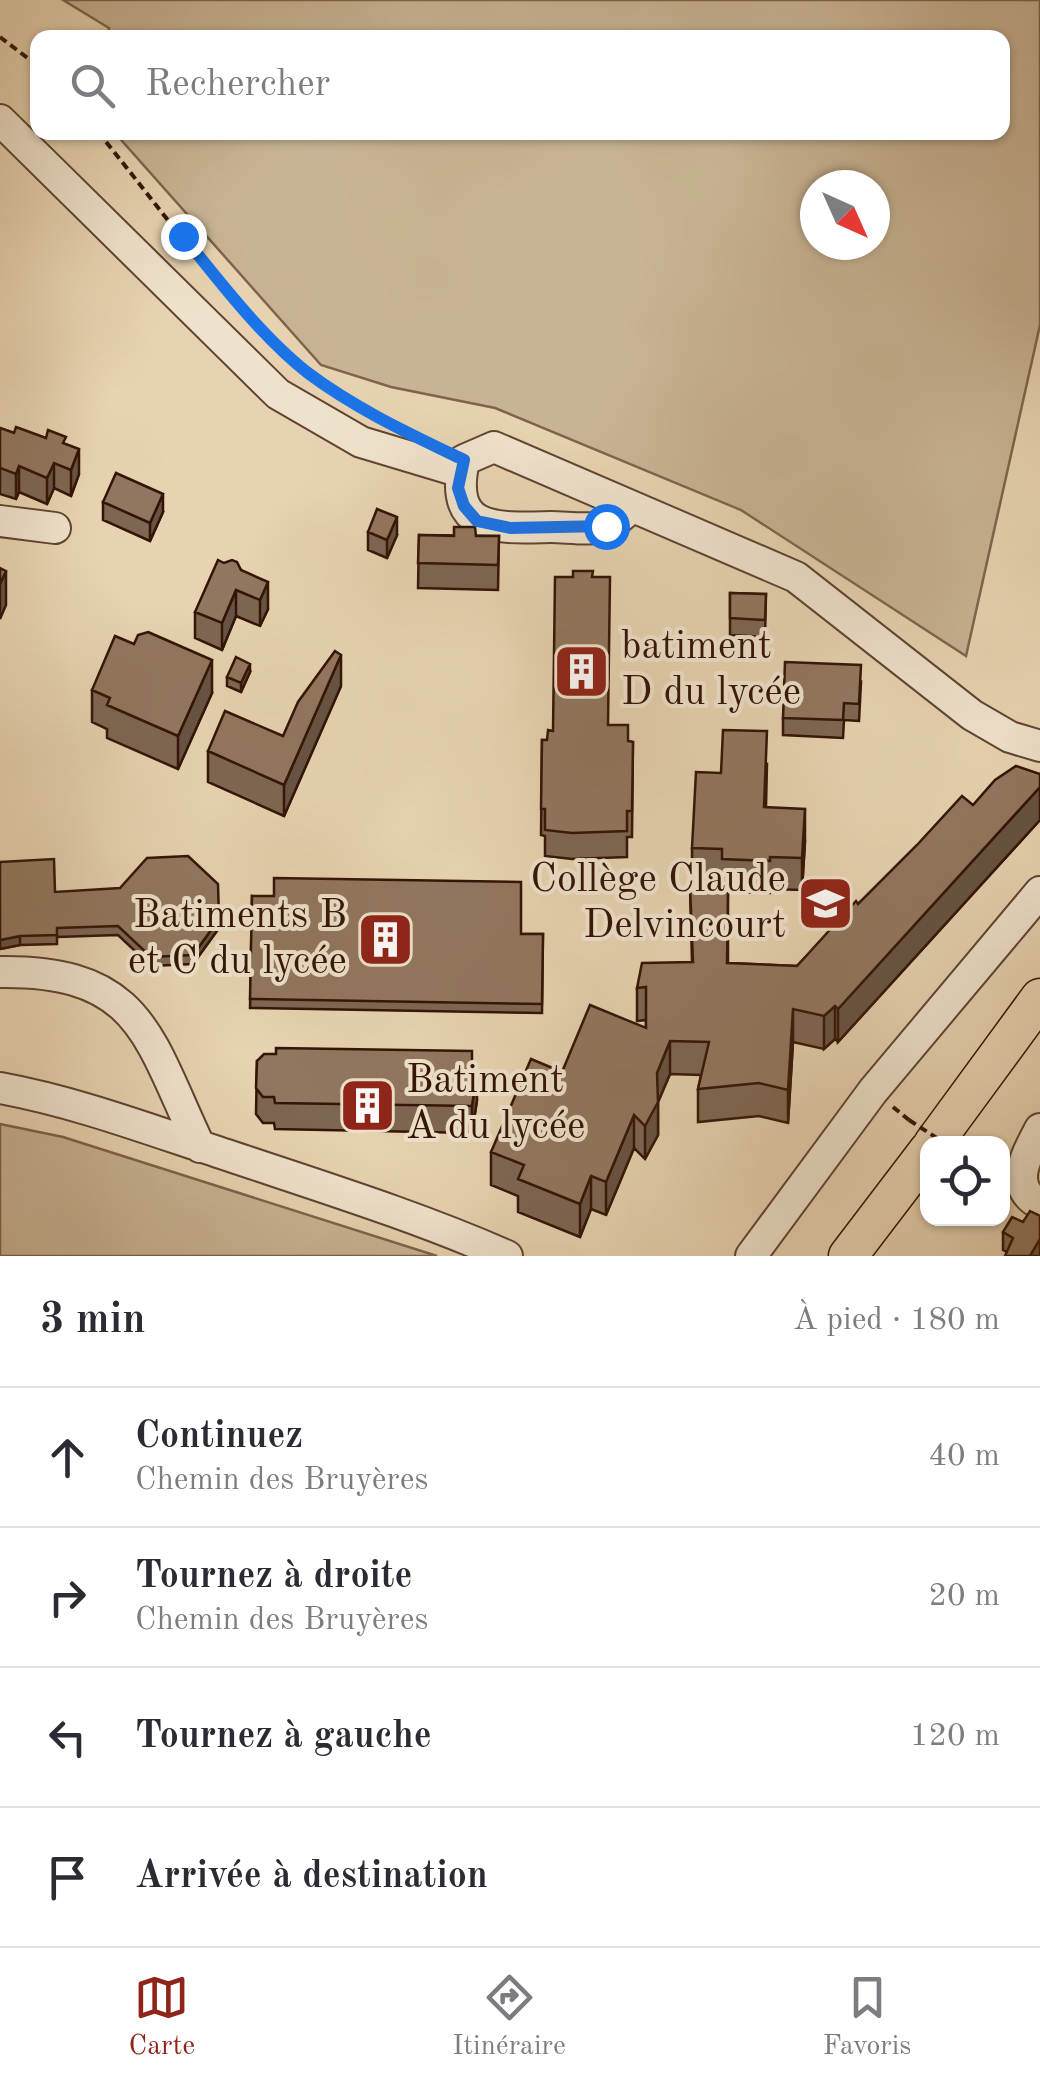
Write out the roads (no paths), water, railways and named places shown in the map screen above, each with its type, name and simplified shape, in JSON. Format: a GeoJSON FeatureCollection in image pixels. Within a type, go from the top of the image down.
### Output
{"type":"FeatureCollection","features":[{"type":"Feature","properties":{"kind":"main road"},"geometry":{"type":"LineString","coordinates":[[925,1136],[1040,998]]}},
{"type":"Feature","properties":{"kind":"main road"},"geometry":{"type":"LineString","coordinates":[[848,1256],[920,1143]]}},
{"type":"Feature","properties":{"kind":"street"},"geometry":{"type":"LineString","coordinates":[[0,120],[278,394],[362,442],[461,472]]}},
{"type":"Feature","properties":{"kind":"street"},"geometry":{"type":"LineString","coordinates":[[632,507],[606,526],[510,528],[477,521],[464,506],[458,488],[464,460],[494,446],[796,577],[958,704],[1010,737],[1040,746]]}},
{"type":"Feature","properties":{"kind":"street"},"geometry":{"type":"LineString","coordinates":[[0,521],[55,528]]}},
{"type":"Feature","properties":{"kind":"street"},"geometry":{"type":"LineString","coordinates":[[750,1256],[872,1091],[1040,892]]}},
{"type":"Feature","properties":{"kind":"street"},"geometry":{"type":"LineString","coordinates":[[0,972],[43,972],[103,991],[128,1007],[146,1032],[200,1146]]}},
{"type":"Feature","properties":{"kind":"street"},"geometry":{"type":"LineString","coordinates":[[0,1088],[33,1094],[200,1146],[441,1226],[508,1256]]}},
{"type":"Feature","properties":{"kind":"street"},"geometry":{"type":"LineString","coordinates":[[1034,1201],[1022,1186],[1022,1164],[1040,1129]]}},
{"type":"Feature","properties":{"kind":"place","name":"batiment D du lycée"},"geometry":{"type":"Point","coordinates":[582,671]}},
{"type":"Feature","properties":{"kind":"place","name":"Collège Claude Delvincourt"},"geometry":{"type":"Point","coordinates":[825,904]}},
{"type":"Feature","properties":{"kind":"place","name":"Batiments B et C du lycée"},"geometry":{"type":"Point","coordinates":[386,940]}},
{"type":"Feature","properties":{"kind":"place","name":"Batiment A du lycée"},"geometry":{"type":"Point","coordinates":[367,1105]}}]}
